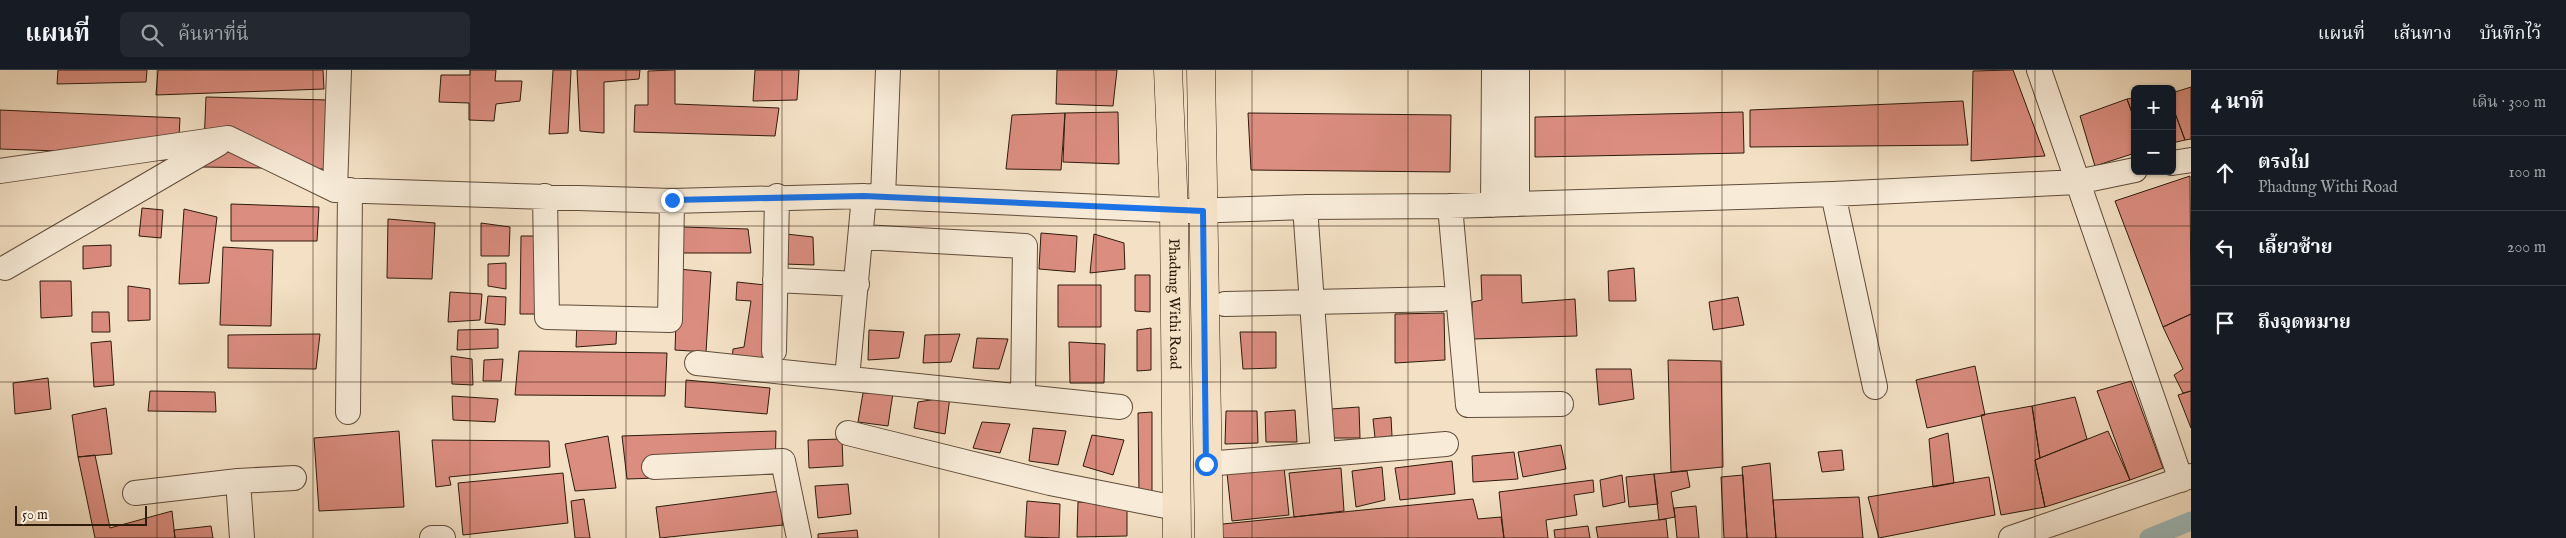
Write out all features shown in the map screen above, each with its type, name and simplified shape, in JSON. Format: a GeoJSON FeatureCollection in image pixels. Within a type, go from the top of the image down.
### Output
{"type":"FeatureCollection","features":[{"type":"Feature","properties":{"kind":"main road","name":"Phadung Withi Road"},"geometry":{"type":"LineString","coordinates":[[1168,70],[1174,211],[1177,538]]}},
{"type":"Feature","properties":{"kind":"main road","name":"Phadung Withi Road"},"geometry":{"type":"LineString","coordinates":[[1201,70],[1206,464],[1209,538]]}},
{"type":"Feature","properties":{"kind":"street"},"geometry":{"type":"LineString","coordinates":[[339,70],[348,412]]}},
{"type":"Feature","properties":{"kind":"street"},"geometry":{"type":"LineString","coordinates":[[847,378],[862,237],[873,196],[888,70]]}},
{"type":"Feature","properties":{"kind":"street"},"geometry":{"type":"LineString","coordinates":[[1493,205],[1494,70]]}},
{"type":"Feature","properties":{"kind":"street"},"geometry":{"type":"LineString","coordinates":[[1517,70],[1517,204]]}},
{"type":"Feature","properties":{"kind":"street"},"geometry":{"type":"LineString","coordinates":[[2011,538],[2186,478],[2077,182],[2038,70]]}},
{"type":"Feature","properties":{"kind":"street"},"geometry":{"type":"LineString","coordinates":[[5,268],[228,138]]}},
{"type":"Feature","properties":{"kind":"street"},"geometry":{"type":"LineString","coordinates":[[0,171],[228,138],[343,190],[672,200],[777,196],[873,196],[1203,211],[1305,207],[1493,205],[1833,194],[2077,182],[2131,171]]}},
{"type":"Feature","properties":{"kind":"street"},"geometry":{"type":"LineString","coordinates":[[2176,162],[2191,160]]}},
{"type":"Feature","properties":{"kind":"street"},"geometry":{"type":"LineString","coordinates":[[1833,194],[1875,387]]}},
{"type":"Feature","properties":{"kind":"street"},"geometry":{"type":"LineString","coordinates":[[545,196],[547,317],[670,320],[672,200]]}},
{"type":"Feature","properties":{"kind":"street"},"geometry":{"type":"LineString","coordinates":[[774,351],[777,196]]}},
{"type":"Feature","properties":{"kind":"street"},"geometry":{"type":"LineString","coordinates":[[1450,206],[1468,405],[1561,404]]}},
{"type":"Feature","properties":{"kind":"street"},"geometry":{"type":"LineString","coordinates":[[1305,207],[1323,454]]}},
{"type":"Feature","properties":{"kind":"street"},"geometry":{"type":"LineString","coordinates":[[862,237],[1025,246],[1023,397]]}},
{"type":"Feature","properties":{"kind":"street"},"geometry":{"type":"LineString","coordinates":[[775,280],[857,284]]}},
{"type":"Feature","properties":{"kind":"street"},"geometry":{"type":"LineString","coordinates":[[1225,304],[1442,299]]}},
{"type":"Feature","properties":{"kind":"street"},"geometry":{"type":"LineString","coordinates":[[697,363],[1120,407]]}},
{"type":"Feature","properties":{"kind":"street"},"geometry":{"type":"LineString","coordinates":[[848,433],[1050,483],[1176,508]]}},
{"type":"Feature","properties":{"kind":"street"},"geometry":{"type":"LineString","coordinates":[[1206,464],[1446,444]]}},
{"type":"Feature","properties":{"kind":"street"},"geometry":{"type":"LineString","coordinates":[[654,467],[783,461],[799,538]]}},
{"type":"Feature","properties":{"kind":"street"},"geometry":{"type":"LineString","coordinates":[[135,493],[238,481],[294,478]]}},
{"type":"Feature","properties":{"kind":"street"},"geometry":{"type":"LineString","coordinates":[[238,481],[242,538]]}},
{"type":"Feature","properties":{"kind":"street"},"geometry":{"type":"LineString","coordinates":[[432,538],[443,538]]}},
{"type":"Feature","properties":{"kind":"building"},"geometry":{"type":"Polygon","coordinates":[[[58,70],[147,70],[146,82],[57,84],[58,70]]]}},
{"type":"Feature","properties":{"kind":"building"},"geometry":{"type":"Polygon","coordinates":[[[158,70],[323,70],[324,89],[156,95],[158,70]]]}},
{"type":"Feature","properties":{"kind":"building"},"geometry":{"type":"Polygon","coordinates":[[[470,70],[496,70],[495,81],[522,81],[520,101],[496,104],[494,121],[469,120],[469,103],[439,102],[441,75],[470,75],[470,70]]]}},
{"type":"Feature","properties":{"kind":"building"},"geometry":{"type":"Polygon","coordinates":[[[553,70],[571,70],[568,133],[549,134],[553,70]]]}},
{"type":"Feature","properties":{"kind":"building"},"geometry":{"type":"Polygon","coordinates":[[[577,70],[640,70],[639,79],[604,82],[604,133],[580,131],[577,70]]]}},
{"type":"Feature","properties":{"kind":"building"},"geometry":{"type":"Polygon","coordinates":[[[675,70],[675,104],[779,108],[775,136],[634,132],[635,105],[648,105],[648,71],[675,70]]]}},
{"type":"Feature","properties":{"kind":"building"},"geometry":{"type":"Polygon","coordinates":[[[755,70],[799,70],[797,100],[753,101],[755,70]]]}},
{"type":"Feature","properties":{"kind":"building"},"geometry":{"type":"Polygon","coordinates":[[[1057,70],[1117,70],[1113,106],[1056,104],[1057,70]]]}},
{"type":"Feature","properties":{"kind":"building"},"geometry":{"type":"Polygon","coordinates":[[[2013,70],[2045,156],[1971,161],[1973,71],[2013,70]]]}},
{"type":"Feature","properties":{"kind":"building"},"geometry":{"type":"Polygon","coordinates":[[[2191,87],[2191,139],[2185,140],[2176,116],[2176,92],[2191,87]]]}},
{"type":"Feature","properties":{"kind":"building"},"geometry":{"type":"Polygon","coordinates":[[[206,97],[329,100],[324,169],[203,167],[206,97]]]}},
{"type":"Feature","properties":{"kind":"building"},"geometry":{"type":"Polygon","coordinates":[[[2131,98],[2131,110],[2127,99],[2131,98]]]}},
{"type":"Feature","properties":{"kind":"building"},"geometry":{"type":"Polygon","coordinates":[[[2127,99],[2131,110],[2131,154],[2095,166],[2080,116],[2127,99]]]}},
{"type":"Feature","properties":{"kind":"building"},"geometry":{"type":"Polygon","coordinates":[[[1963,101],[1968,145],[1750,147],[1750,110],[1963,101]]]}},
{"type":"Feature","properties":{"kind":"building"},"geometry":{"type":"Polygon","coordinates":[[[0,110],[180,118],[178,155],[0,149],[0,110]]]}},
{"type":"Feature","properties":{"kind":"building"},"geometry":{"type":"Polygon","coordinates":[[[1118,112],[1119,164],[1063,162],[1065,113],[1118,112]]]}},
{"type":"Feature","properties":{"kind":"building"},"geometry":{"type":"Polygon","coordinates":[[[1743,112],[1744,153],[1535,157],[1535,117],[1743,112]]]}},
{"type":"Feature","properties":{"kind":"building"},"geometry":{"type":"Polygon","coordinates":[[[1065,113],[1061,170],[1006,169],[1012,115],[1065,113]]]}},
{"type":"Feature","properties":{"kind":"building"},"geometry":{"type":"Polygon","coordinates":[[[1248,113],[1451,115],[1450,172],[1251,170],[1248,113]]]}},
{"type":"Feature","properties":{"kind":"building"},"geometry":{"type":"Polygon","coordinates":[[[2176,116],[2185,140],[2176,142],[2176,116]]]}},
{"type":"Feature","properties":{"kind":"building"},"geometry":{"type":"Polygon","coordinates":[[[2190,176],[2191,314],[2163,327],[2115,201],[2190,176]]]}},
{"type":"Feature","properties":{"kind":"building"},"geometry":{"type":"Polygon","coordinates":[[[231,204],[319,207],[317,241],[231,241],[231,204]]]}},
{"type":"Feature","properties":{"kind":"building"},"geometry":{"type":"Polygon","coordinates":[[[142,208],[163,210],[161,238],[139,236],[142,208]]]}},
{"type":"Feature","properties":{"kind":"building"},"geometry":{"type":"Polygon","coordinates":[[[184,209],[217,217],[209,283],[179,284],[184,209]]]}},
{"type":"Feature","properties":{"kind":"building"},"geometry":{"type":"Polygon","coordinates":[[[388,219],[435,223],[432,279],[387,278],[388,219]]]}},
{"type":"Feature","properties":{"kind":"building"},"geometry":{"type":"Polygon","coordinates":[[[481,223],[510,227],[509,256],[481,256],[481,223]]]}},
{"type":"Feature","properties":{"kind":"building"},"geometry":{"type":"Polygon","coordinates":[[[683,227],[748,229],[751,253],[682,253],[683,227]]]}},
{"type":"Feature","properties":{"kind":"building"},"geometry":{"type":"Polygon","coordinates":[[[1041,233],[1077,236],[1075,272],[1039,269],[1041,233]]]}},
{"type":"Feature","properties":{"kind":"building"},"geometry":{"type":"Polygon","coordinates":[[[786,234],[813,237],[814,265],[784,264],[786,234]]]}},
{"type":"Feature","properties":{"kind":"building"},"geometry":{"type":"Polygon","coordinates":[[[1094,234],[1124,243],[1125,269],[1090,273],[1094,234]]]}},
{"type":"Feature","properties":{"kind":"building"},"geometry":{"type":"Polygon","coordinates":[[[521,236],[539,236],[541,314],[520,314],[521,236]]]}},
{"type":"Feature","properties":{"kind":"building"},"geometry":{"type":"Polygon","coordinates":[[[111,245],[111,266],[83,269],[83,246],[111,245]]]}},
{"type":"Feature","properties":{"kind":"building"},"geometry":{"type":"Polygon","coordinates":[[[223,247],[273,250],[271,326],[220,325],[223,247]]]}},
{"type":"Feature","properties":{"kind":"building"},"geometry":{"type":"Polygon","coordinates":[[[506,263],[506,289],[488,286],[488,264],[506,263]]]}},
{"type":"Feature","properties":{"kind":"building"},"geometry":{"type":"Polygon","coordinates":[[[1634,268],[1636,301],[1609,301],[1608,271],[1634,268]]]}},
{"type":"Feature","properties":{"kind":"building"},"geometry":{"type":"Polygon","coordinates":[[[678,269],[711,272],[706,352],[675,350],[678,269]]]}},
{"type":"Feature","properties":{"kind":"building"},"geometry":{"type":"Polygon","coordinates":[[[1135,275],[1150,275],[1150,312],[1135,311],[1135,275]]]}},
{"type":"Feature","properties":{"kind":"building"},"geometry":{"type":"Polygon","coordinates":[[[1481,275],[1521,275],[1522,303],[1575,299],[1577,336],[1472,339],[1472,302],[1482,300],[1481,275]]]}},
{"type":"Feature","properties":{"kind":"building"},"geometry":{"type":"Polygon","coordinates":[[[40,281],[71,281],[72,316],[41,318],[40,281]]]}},
{"type":"Feature","properties":{"kind":"building"},"geometry":{"type":"Polygon","coordinates":[[[737,282],[765,285],[762,362],[732,361],[733,349],[744,347],[751,301],[736,300],[737,282]]]}},
{"type":"Feature","properties":{"kind":"building"},"geometry":{"type":"Polygon","coordinates":[[[1058,285],[1101,285],[1101,327],[1058,327],[1058,285]]]}},
{"type":"Feature","properties":{"kind":"building"},"geometry":{"type":"Polygon","coordinates":[[[128,286],[150,289],[150,320],[128,321],[128,286]]]}},
{"type":"Feature","properties":{"kind":"building"},"geometry":{"type":"Polygon","coordinates":[[[450,292],[482,294],[480,320],[448,322],[450,292]]]}},
{"type":"Feature","properties":{"kind":"building"},"geometry":{"type":"Polygon","coordinates":[[[488,296],[506,297],[505,325],[485,323],[488,296]]]}},
{"type":"Feature","properties":{"kind":"building"},"geometry":{"type":"Polygon","coordinates":[[[1738,297],[1744,325],[1713,330],[1709,302],[1738,297]]]}},
{"type":"Feature","properties":{"kind":"building"},"geometry":{"type":"Polygon","coordinates":[[[92,312],[109,312],[110,332],[92,332],[92,312]]]}},
{"type":"Feature","properties":{"kind":"building"},"geometry":{"type":"Polygon","coordinates":[[[1444,313],[1445,360],[1395,363],[1395,314],[1444,313]]]}},
{"type":"Feature","properties":{"kind":"building"},"geometry":{"type":"Polygon","coordinates":[[[2191,314],[2191,391],[2183,393],[2174,375],[2183,369],[2163,327],[2191,314]]]}},
{"type":"Feature","properties":{"kind":"building"},"geometry":{"type":"Polygon","coordinates":[[[577,321],[617,321],[616,344],[576,347],[577,321]]]}},
{"type":"Feature","properties":{"kind":"building"},"geometry":{"type":"Polygon","coordinates":[[[1151,328],[1151,370],[1137,371],[1137,330],[1151,328]]]}},
{"type":"Feature","properties":{"kind":"building"},"geometry":{"type":"Polygon","coordinates":[[[498,329],[498,348],[457,350],[458,330],[498,329]]]}},
{"type":"Feature","properties":{"kind":"building"},"geometry":{"type":"Polygon","coordinates":[[[869,330],[904,332],[899,358],[868,360],[869,330]]]}},
{"type":"Feature","properties":{"kind":"building"},"geometry":{"type":"Polygon","coordinates":[[[1240,332],[1276,332],[1276,368],[1243,369],[1240,332]]]}},
{"type":"Feature","properties":{"kind":"building"},"geometry":{"type":"Polygon","coordinates":[[[320,334],[316,369],[228,368],[228,335],[320,334]]]}},
{"type":"Feature","properties":{"kind":"building"},"geometry":{"type":"Polygon","coordinates":[[[960,334],[951,362],[923,363],[925,335],[960,334]]]}},
{"type":"Feature","properties":{"kind":"building"},"geometry":{"type":"Polygon","coordinates":[[[977,338],[1008,339],[999,369],[973,368],[977,338]]]}},
{"type":"Feature","properties":{"kind":"building"},"geometry":{"type":"Polygon","coordinates":[[[111,341],[114,385],[94,387],[91,343],[111,341]]]}},
{"type":"Feature","properties":{"kind":"building"},"geometry":{"type":"Polygon","coordinates":[[[1069,342],[1105,344],[1104,383],[1070,383],[1069,342]]]}},
{"type":"Feature","properties":{"kind":"building"},"geometry":{"type":"Polygon","coordinates":[[[519,351],[667,353],[665,396],[515,395],[519,351]]]}},
{"type":"Feature","properties":{"kind":"building"},"geometry":{"type":"Polygon","coordinates":[[[451,356],[472,359],[473,385],[452,384],[451,356]]]}},
{"type":"Feature","properties":{"kind":"building"},"geometry":{"type":"Polygon","coordinates":[[[503,359],[501,381],[483,381],[484,360],[503,359]]]}},
{"type":"Feature","properties":{"kind":"building"},"geometry":{"type":"Polygon","coordinates":[[[1668,360],[1721,361],[1723,467],[1671,472],[1668,360]]]}},
{"type":"Feature","properties":{"kind":"building"},"geometry":{"type":"Polygon","coordinates":[[[1975,366],[1985,415],[1927,428],[1916,380],[1975,366]]]}},
{"type":"Feature","properties":{"kind":"building"},"geometry":{"type":"Polygon","coordinates":[[[1596,369],[1631,369],[1634,399],[1599,405],[1596,369]]]}},
{"type":"Feature","properties":{"kind":"building"},"geometry":{"type":"Polygon","coordinates":[[[48,378],[51,409],[15,414],[13,383],[48,378]]]}},
{"type":"Feature","properties":{"kind":"building"},"geometry":{"type":"Polygon","coordinates":[[[686,380],[770,388],[767,414],[685,407],[686,380]]]}},
{"type":"Feature","properties":{"kind":"building"},"geometry":{"type":"Polygon","coordinates":[[[2131,381],[2163,468],[2130,480],[2097,391],[2131,381]]]}},
{"type":"Feature","properties":{"kind":"building"},"geometry":{"type":"Polygon","coordinates":[[[150,391],[215,392],[216,412],[148,411],[150,391]]]}},
{"type":"Feature","properties":{"kind":"building"},"geometry":{"type":"Polygon","coordinates":[[[2191,391],[2191,428],[2178,395],[2191,391]]]}},
{"type":"Feature","properties":{"kind":"building"},"geometry":{"type":"Polygon","coordinates":[[[863,393],[893,393],[888,426],[858,422],[863,393]]]}},
{"type":"Feature","properties":{"kind":"building"},"geometry":{"type":"Polygon","coordinates":[[[452,396],[498,399],[495,422],[453,420],[452,396]]]}},
{"type":"Feature","properties":{"kind":"building"},"geometry":{"type":"Polygon","coordinates":[[[950,397],[945,434],[914,428],[918,402],[950,397]]]}},
{"type":"Feature","properties":{"kind":"building"},"geometry":{"type":"Polygon","coordinates":[[[2075,397],[2087,439],[2040,458],[2032,406],[2075,397]]]}},
{"type":"Feature","properties":{"kind":"building"},"geometry":{"type":"Polygon","coordinates":[[[2032,406],[2040,458],[2035,460],[2045,507],[2001,515],[1981,415],[2032,406]]]}},
{"type":"Feature","properties":{"kind":"building"},"geometry":{"type":"Polygon","coordinates":[[[1359,407],[1360,438],[1334,438],[1331,409],[1359,407]]]}},
{"type":"Feature","properties":{"kind":"building"},"geometry":{"type":"Polygon","coordinates":[[[106,408],[112,454],[78,457],[72,415],[106,408]]]}},
{"type":"Feature","properties":{"kind":"building"},"geometry":{"type":"Polygon","coordinates":[[[1295,410],[1297,442],[1266,442],[1265,412],[1295,410]]]}},
{"type":"Feature","properties":{"kind":"building"},"geometry":{"type":"Polygon","coordinates":[[[1226,411],[1257,411],[1258,443],[1225,444],[1226,411]]]}},
{"type":"Feature","properties":{"kind":"building"},"geometry":{"type":"Polygon","coordinates":[[[1152,412],[1152,496],[1139,494],[1138,413],[1152,412]]]}},
{"type":"Feature","properties":{"kind":"building"},"geometry":{"type":"Polygon","coordinates":[[[1391,417],[1392,436],[1375,438],[1373,419],[1391,417]]]}},
{"type":"Feature","properties":{"kind":"building"},"geometry":{"type":"Polygon","coordinates":[[[982,422],[1010,424],[1000,453],[973,448],[982,422]]]}},
{"type":"Feature","properties":{"kind":"building"},"geometry":{"type":"Polygon","coordinates":[[[1033,428],[1066,431],[1058,465],[1029,461],[1033,428]]]}},
{"type":"Feature","properties":{"kind":"building"},"geometry":{"type":"Polygon","coordinates":[[[399,431],[404,507],[319,511],[314,438],[399,431]]]}},
{"type":"Feature","properties":{"kind":"building"},"geometry":{"type":"Polygon","coordinates":[[[776,431],[775,474],[627,479],[622,436],[776,431]]]}},
{"type":"Feature","properties":{"kind":"building"},"geometry":{"type":"Polygon","coordinates":[[[2108,431],[2130,480],[2045,507],[2035,460],[2108,431]]]}},
{"type":"Feature","properties":{"kind":"building"},"geometry":{"type":"Polygon","coordinates":[[[1948,433],[1954,483],[1933,487],[1929,439],[1948,433]]]}},
{"type":"Feature","properties":{"kind":"building"},"geometry":{"type":"Polygon","coordinates":[[[1092,435],[1124,440],[1113,475],[1083,466],[1092,435]]]}},
{"type":"Feature","properties":{"kind":"building"},"geometry":{"type":"Polygon","coordinates":[[[608,436],[616,488],[575,491],[565,444],[608,436]]]}},
{"type":"Feature","properties":{"kind":"building"},"geometry":{"type":"Polygon","coordinates":[[[842,439],[843,466],[809,468],[808,440],[842,439]]]}},
{"type":"Feature","properties":{"kind":"building"},"geometry":{"type":"Polygon","coordinates":[[[432,440],[549,441],[550,467],[449,477],[451,485],[436,487],[432,440]]]}},
{"type":"Feature","properties":{"kind":"building"},"geometry":{"type":"Polygon","coordinates":[[[1561,445],[1566,469],[1523,477],[1518,452],[1561,445]]]}},
{"type":"Feature","properties":{"kind":"building"},"geometry":{"type":"Polygon","coordinates":[[[1842,450],[1844,470],[1822,472],[1818,452],[1842,450]]]}},
{"type":"Feature","properties":{"kind":"building"},"geometry":{"type":"Polygon","coordinates":[[[1514,452],[1518,479],[1473,482],[1472,456],[1514,452]]]}},
{"type":"Feature","properties":{"kind":"building"},"geometry":{"type":"Polygon","coordinates":[[[95,455],[110,528],[172,511],[175,538],[95,538],[78,457],[95,455]]]}},
{"type":"Feature","properties":{"kind":"building"},"geometry":{"type":"Polygon","coordinates":[[[1452,461],[1455,494],[1400,500],[1395,468],[1452,461]]]}},
{"type":"Feature","properties":{"kind":"building"},"geometry":{"type":"Polygon","coordinates":[[[1770,463],[1776,538],[1747,538],[1742,467],[1770,463]]]}},
{"type":"Feature","properties":{"kind":"building"},"geometry":{"type":"Polygon","coordinates":[[[1284,467],[1289,515],[1232,521],[1227,473],[1284,467]]]}},
{"type":"Feature","properties":{"kind":"building"},"geometry":{"type":"Polygon","coordinates":[[[1382,467],[1385,500],[1356,507],[1352,471],[1382,467]]]}},
{"type":"Feature","properties":{"kind":"building"},"geometry":{"type":"Polygon","coordinates":[[[1341,468],[1344,511],[1294,517],[1289,473],[1341,468]]]}},
{"type":"Feature","properties":{"kind":"building"},"geometry":{"type":"Polygon","coordinates":[[[1687,471],[1690,487],[1671,492],[1675,517],[1659,520],[1654,474],[1687,471]]]}},
{"type":"Feature","properties":{"kind":"building"},"geometry":{"type":"Polygon","coordinates":[[[563,473],[568,523],[463,535],[458,483],[563,473]]]}},
{"type":"Feature","properties":{"kind":"building"},"geometry":{"type":"Polygon","coordinates":[[[1654,474],[1658,504],[1629,507],[1626,477],[1654,474]]]}},
{"type":"Feature","properties":{"kind":"building"},"geometry":{"type":"Polygon","coordinates":[[[1622,475],[1625,502],[1603,507],[1600,480],[1622,475]]]}},
{"type":"Feature","properties":{"kind":"building"},"geometry":{"type":"Polygon","coordinates":[[[1743,475],[1747,538],[1724,538],[1721,477],[1743,475]]]}},
{"type":"Feature","properties":{"kind":"building"},"geometry":{"type":"Polygon","coordinates":[[[1989,477],[1995,515],[1879,538],[1868,497],[1989,477]]]}},
{"type":"Feature","properties":{"kind":"building"},"geometry":{"type":"Polygon","coordinates":[[[1593,480],[1594,492],[1574,495],[1577,515],[1546,520],[1548,538],[1504,538],[1499,492],[1593,480]]]}},
{"type":"Feature","properties":{"kind":"building"},"geometry":{"type":"Polygon","coordinates":[[[848,484],[851,514],[818,518],[815,486],[848,484]]]}},
{"type":"Feature","properties":{"kind":"building"},"geometry":{"type":"Polygon","coordinates":[[[780,491],[783,525],[660,538],[656,507],[780,491]]]}},
{"type":"Feature","properties":{"kind":"building"},"geometry":{"type":"Polygon","coordinates":[[[1859,497],[1863,538],[1776,538],[1773,500],[1859,497]]]}},
{"type":"Feature","properties":{"kind":"building"},"geometry":{"type":"Polygon","coordinates":[[[584,499],[590,538],[575,538],[571,501],[584,499]]]}},
{"type":"Feature","properties":{"kind":"building"},"geometry":{"type":"Polygon","coordinates":[[[1473,499],[1478,519],[1501,517],[1504,538],[1214,538],[1213,525],[1473,499]]]}},
{"type":"Feature","properties":{"kind":"building"},"geometry":{"type":"Polygon","coordinates":[[[1027,501],[1060,504],[1059,538],[1025,537],[1027,501]]]}},
{"type":"Feature","properties":{"kind":"building"},"geometry":{"type":"Polygon","coordinates":[[[1078,502],[1127,504],[1127,536],[1077,537],[1078,502]]]}},
{"type":"Feature","properties":{"kind":"building"},"geometry":{"type":"Polygon","coordinates":[[[1696,506],[1699,538],[1677,538],[1674,508],[1696,506]]]}},
{"type":"Feature","properties":{"kind":"building"},"geometry":{"type":"Polygon","coordinates":[[[1666,519],[1668,538],[1598,538],[1596,527],[1666,519]]]}},
{"type":"Feature","properties":{"kind":"building"},"geometry":{"type":"Polygon","coordinates":[[[211,526],[213,538],[175,538],[174,530],[211,526]]]}},
{"type":"Feature","properties":{"kind":"building"},"geometry":{"type":"Polygon","coordinates":[[[1588,526],[1590,538],[1555,538],[1554,530],[1588,526]]]}},
{"type":"Feature","properties":{"kind":"building"},"geometry":{"type":"Polygon","coordinates":[[[857,530],[858,538],[818,538],[818,534],[857,530]]]}},
{"type":"Feature","properties":{"kind":"waterway"},"geometry":{"type":"LineString","coordinates":[[2149,538],[2191,521]]}},
{"type":"Feature","properties":{"kind":"route"},"geometry":{"type":"LineString","coordinates":[[672,200],[777,196],[864,196],[1203,211],[1206,464]]}}]}
